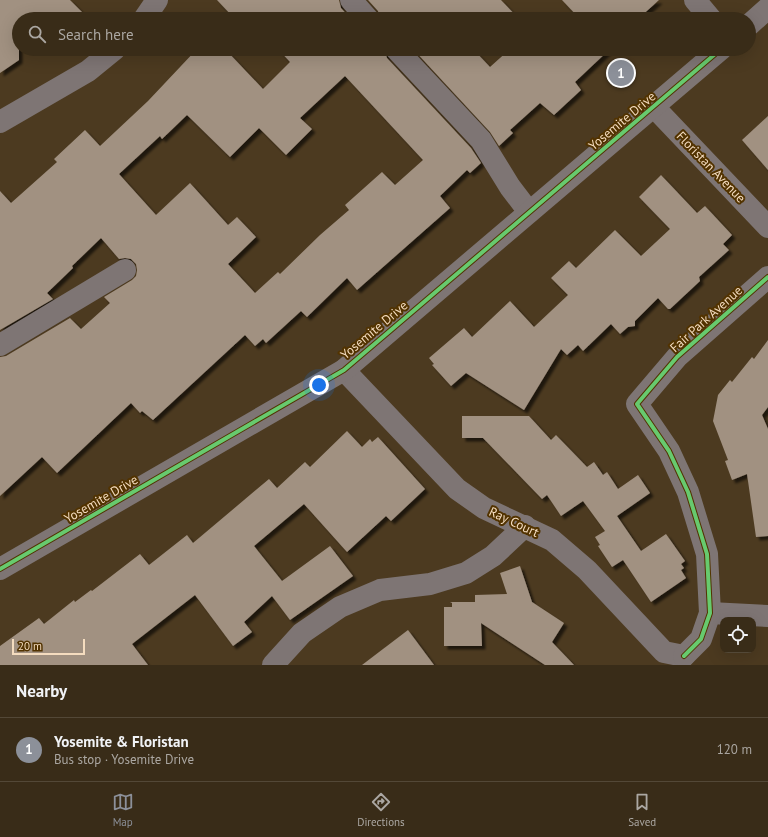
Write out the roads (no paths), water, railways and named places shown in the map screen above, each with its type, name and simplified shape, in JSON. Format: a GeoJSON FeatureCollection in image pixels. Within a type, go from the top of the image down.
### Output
{"type":"FeatureCollection","features":[{"type":"Feature","properties":{"kind":"street"},"geometry":{"type":"LineString","coordinates":[[149,12],[157,0]]}},
{"type":"Feature","properties":{"kind":"street"},"geometry":{"type":"LineString","coordinates":[[351,0],[362,12]]}},
{"type":"Feature","properties":{"kind":"street"},"geometry":{"type":"LineString","coordinates":[[695,0],[705,12]]}},
{"type":"Feature","properties":{"kind":"street"},"geometry":{"type":"LineString","coordinates":[[756,19],[768,8]]}},
{"type":"Feature","properties":{"kind":"street"},"geometry":{"type":"LineString","coordinates":[[0,122],[88,71],[106,56]]}},
{"type":"Feature","properties":{"kind":"street"},"geometry":{"type":"LineString","coordinates":[[403,56],[481,140],[510,187],[529,212]]}},
{"type":"Feature","properties":{"kind":"street","name":"Yosemite Drive"},"geometry":{"type":"LineString","coordinates":[[0,569],[344,370],[713,56]]}},
{"type":"Feature","properties":{"kind":"street","name":"Floristan Avenue"},"geometry":{"type":"LineString","coordinates":[[654,107],[768,227]]}},
{"type":"Feature","properties":{"kind":"street"},"geometry":{"type":"LineString","coordinates":[[0,345],[125,270]]}},
{"type":"Feature","properties":{"kind":"street","name":"Fair Park Avenue"},"geometry":{"type":"LineString","coordinates":[[684,661],[701,638],[710,614],[707,554],[688,492],[669,451],[637,404],[677,357],[768,277]]}},
{"type":"Feature","properties":{"kind":"street","name":"Ray Court"},"geometry":{"type":"LineString","coordinates":[[344,370],[457,489],[484,508],[552,540],[587,570],[664,652],[684,661]]}},
{"type":"Feature","properties":{"kind":"street"},"geometry":{"type":"LineString","coordinates":[[273,665],[302,633],[340,607],[380,590],[430,584],[466,573],[493,556],[525,526]]}},
{"type":"Feature","properties":{"kind":"street"},"geometry":{"type":"LineString","coordinates":[[710,614],[768,616]]}},
{"type":"Feature","properties":{"kind":"place","name":"Yosemite & Floristan"},"geometry":{"type":"Point","coordinates":[621,73]}}]}
